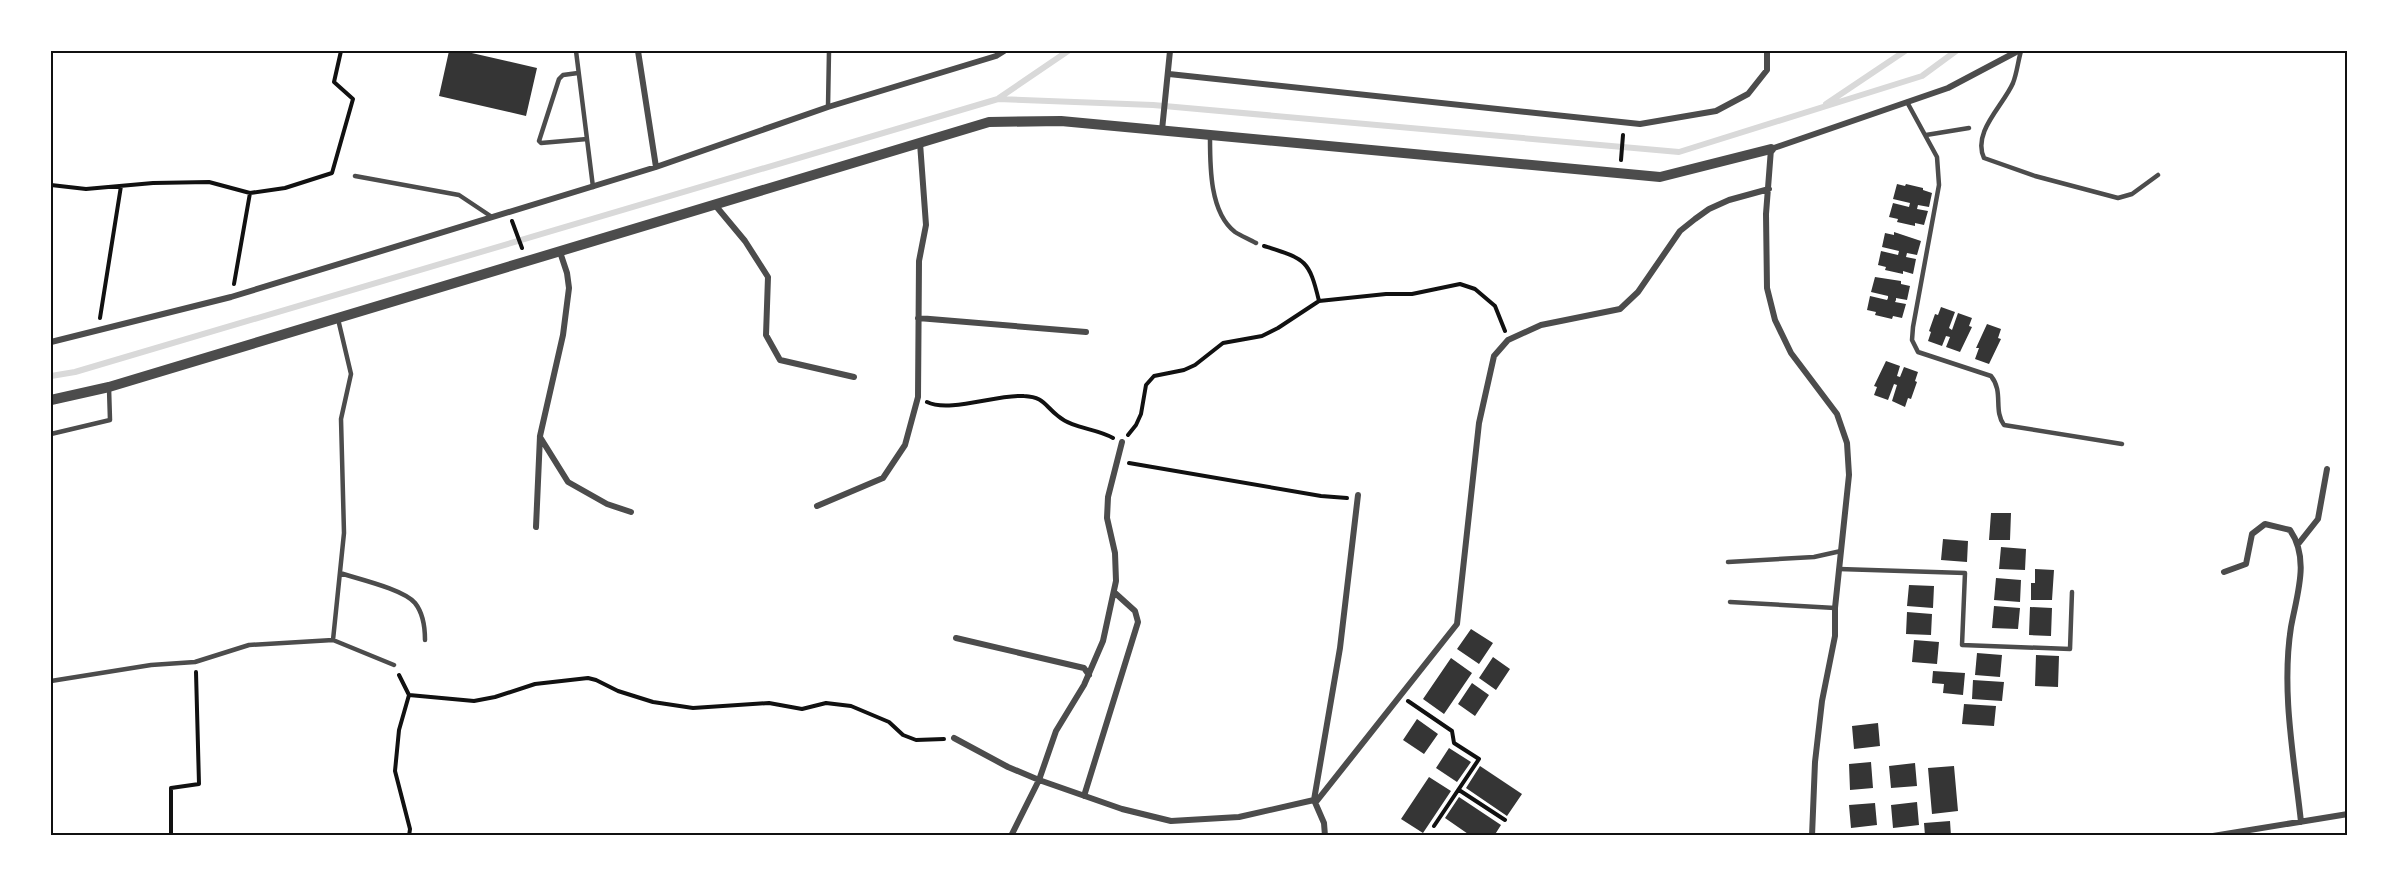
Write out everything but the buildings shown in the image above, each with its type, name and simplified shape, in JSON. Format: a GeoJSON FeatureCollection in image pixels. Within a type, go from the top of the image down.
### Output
{"type":"FeatureCollection","features":[{"type":"Feature","properties":{"kind":"street"},"geometry":{"type":"LineString","coordinates":[[638,51],[656,167]]}},
{"type":"Feature","properties":{"kind":"street"},"geometry":{"type":"LineString","coordinates":[[51,342],[231,297],[593,187],[828,107],[996,56],[1004,51]]}},
{"type":"Feature","properties":{"kind":"street"},"geometry":{"type":"LineString","coordinates":[[1162,130],[1170,51]]}},
{"type":"Feature","properties":{"kind":"street"},"geometry":{"type":"LineString","coordinates":[[1169,74],[1640,124],[1716,111],[1748,94],[1767,70],[1767,51]]}},
{"type":"Feature","properties":{"kind":"street"},"geometry":{"type":"LineString","coordinates":[[51,400],[109,387],[989,122],[1061,121],[1660,177],[1771,149],[1948,88],[2020,51]]}},
{"type":"Feature","properties":{"kind":"street"},"geometry":{"type":"LineString","coordinates":[[817,506],[882,478],[905,445],[918,397],[919,261],[926,225],[920,143]]}},
{"type":"Feature","properties":{"kind":"street"},"geometry":{"type":"LineString","coordinates":[[1771,149],[1766,214],[1767,288],[1775,320],[1791,353],[1837,414],[1847,443],[1849,475],[1835,608],[1835,636],[1822,701],[1815,762],[1812,836]]}},
{"type":"Feature","properties":{"kind":"street"},"geometry":{"type":"LineString","coordinates":[[954,738],[998,762],[1039,780],[1122,809],[1171,821],[1239,817],[1315,801],[1457,624],[1479,423],[1494,356],[1508,340],[1541,325],[1620,309],[1638,292],[1680,231],[1709,209],[1729,200],[1769,189]]}},
{"type":"Feature","properties":{"kind":"street"},"geometry":{"type":"LineString","coordinates":[[715,205],[746,241],[768,277],[766,336],[780,360],[854,377]]}},
{"type":"Feature","properties":{"kind":"street"},"geometry":{"type":"LineString","coordinates":[[536,527],[540,436],[563,335],[569,288],[560,252]]}},
{"type":"Feature","properties":{"kind":"street"},"geometry":{"type":"LineString","coordinates":[[918,318],[1086,332]]}},
{"type":"Feature","properties":{"kind":"street"},"geometry":{"type":"LineString","coordinates":[[540,436],[568,482],[607,504],[631,512]]}},
{"type":"Feature","properties":{"kind":"street"},"geometry":{"type":"LineString","coordinates":[[1011,836],[1039,780],[1056,731],[1089,675],[1103,641],[1114,592],[1117,566],[1107,518],[1114,467],[1122,442]]}},
{"type":"Feature","properties":{"kind":"street"},"geometry":{"type":"LineString","coordinates":[[2299,543],[2318,519],[2327,469]]}},
{"type":"Feature","properties":{"kind":"street"},"geometry":{"type":"LineString","coordinates":[[1325,836],[1324,823],[1315,801],[1340,648],[1358,495]]}},
{"type":"Feature","properties":{"kind":"street"},"geometry":{"type":"LineString","coordinates":[[2224,572],[2246,564],[2252,534],[2265,524],[2290,530],[2299,543],[2301,576],[2291,629],[2287,676],[2301,822]]}},
{"type":"Feature","properties":{"kind":"street"},"geometry":{"type":"LineString","coordinates":[[1084,796],[1138,622],[1135,611],[1114,592]]}},
{"type":"Feature","properties":{"kind":"street"},"geometry":{"type":"LineString","coordinates":[[956,638],[1084,668],[1089,675]]}},
{"type":"Feature","properties":{"kind":"street"},"geometry":{"type":"LineString","coordinates":[[2214,836],[2348,814]]}},
{"type":"Feature","properties":{"kind":"lane"},"geometry":{"type":"LineString","coordinates":[[576,51],[593,187]]}},
{"type":"Feature","properties":{"kind":"lane"},"geometry":{"type":"LineString","coordinates":[[828,107],[829,51]]}},
{"type":"Feature","properties":{"kind":"lane"},"geometry":{"type":"LineString","coordinates":[[2020,51],[2013,82],[1982,137],[1980,149],[1984,158],[2035,176],[2118,198],[2132,194],[2158,175]]}},
{"type":"Feature","properties":{"kind":"lane"},"geometry":{"type":"LineString","coordinates":[[578,73],[563,75],[559,79],[539,141],[541,143],[587,139]]}},
{"type":"Feature","properties":{"kind":"lane"},"geometry":{"type":"LineString","coordinates":[[1907,102],[1937,157],[1939,185],[1913,327],[1912,340],[1918,352],[1991,376],[1997,384],[2000,420],[2004,425],[2122,444]]}},
{"type":"Feature","properties":{"kind":"lane"},"geometry":{"type":"LineString","coordinates":[[1926,135],[1969,128]]}},
{"type":"Feature","properties":{"kind":"lane"},"geometry":{"type":"LineString","coordinates":[[1210,135],[1210,173],[1217,206],[1234,231],[1256,243]]}},
{"type":"Feature","properties":{"kind":"lane"},"geometry":{"type":"LineString","coordinates":[[354,176],[459,195],[492,217]]}},
{"type":"Feature","properties":{"kind":"lane"},"geometry":{"type":"LineString","coordinates":[[333,640],[344,533],[341,419],[351,374],[338,319]]}},
{"type":"Feature","properties":{"kind":"lane"},"geometry":{"type":"LineString","coordinates":[[51,434],[110,420],[109,387]]}},
{"type":"Feature","properties":{"kind":"lane"},"geometry":{"type":"LineString","coordinates":[[1728,562],[1814,557],[1841,551]]}},
{"type":"Feature","properties":{"kind":"lane"},"geometry":{"type":"LineString","coordinates":[[1839,569],[1965,573],[1962,645],[2070,649],[2072,592]]}},
{"type":"Feature","properties":{"kind":"lane"},"geometry":{"type":"LineString","coordinates":[[340,573],[406,596],[416,604],[424,624],[425,640]]}},
{"type":"Feature","properties":{"kind":"lane"},"geometry":{"type":"LineString","coordinates":[[1730,602],[1835,608]]}},
{"type":"Feature","properties":{"kind":"lane"},"geometry":{"type":"LineString","coordinates":[[51,681],[151,664],[195,662],[249,645],[333,640],[394,665]]}},
{"type":"Feature","properties":{"kind":"path"},"geometry":{"type":"LineString","coordinates":[[51,185],[86,189],[209,182],[250,193],[285,188],[332,173],[353,99],[334,82],[341,51]]}},
{"type":"Feature","properties":{"kind":"path"},"geometry":{"type":"LineString","coordinates":[[1620,173],[1624,122]]}},
{"type":"Feature","properties":{"kind":"path"},"geometry":{"type":"LineString","coordinates":[[98,331],[121,186]]}},
{"type":"Feature","properties":{"kind":"path"},"geometry":{"type":"LineString","coordinates":[[231,297],[250,193]]}},
{"type":"Feature","properties":{"kind":"path"},"geometry":{"type":"LineString","coordinates":[[514,226],[525,259]]}},
{"type":"Feature","properties":{"kind":"path"},"geometry":{"type":"LineString","coordinates":[[1256,243],[1294,256],[1306,263],[1319,301]]}},
{"type":"Feature","properties":{"kind":"path"},"geometry":{"type":"LineString","coordinates":[[918,397],[931,404],[943,405],[1021,395],[1036,397],[1046,403],[1058,417],[1079,428],[1101,431],[1122,442],[1136,425],[1141,414],[1146,385],[1154,375],[1184,370],[1195,365],[1223,343],[1262,336],[1319,301],[1386,294],[1412,294],[1460,284],[1475,289],[1495,306],[1508,340]]}},
{"type":"Feature","properties":{"kind":"path"},"geometry":{"type":"LineString","coordinates":[[1114,467],[1128,462],[1321,496],[1343,499],[1358,495]]}},
{"type":"Feature","properties":{"kind":"path"},"geometry":{"type":"LineString","coordinates":[[171,836],[171,788],[199,784],[195,662]]}},
{"type":"Feature","properties":{"kind":"path"},"geometry":{"type":"LineString","coordinates":[[394,665],[409,695],[399,730],[395,771],[410,829],[409,836]]}},
{"type":"Feature","properties":{"kind":"path"},"geometry":{"type":"LineString","coordinates":[[409,695],[474,701],[534,684],[588,678],[618,691],[653,702],[693,708],[769,703],[802,709],[826,703],[851,706],[889,723],[903,735],[916,740],[954,738]]}},
{"type":"Feature","properties":{"kind":"path"},"geometry":{"type":"LineString","coordinates":[[1400,696],[1452,731],[1454,743],[1479,759],[1434,826]]}},
{"type":"Feature","properties":{"kind":"path"},"geometry":{"type":"LineString","coordinates":[[1459,790],[1504,820]]}},
{"type":"Feature","properties":{"kind":"waterway"},"geometry":{"type":"LineString","coordinates":[[999,98],[1068,51]]}},
{"type":"Feature","properties":{"kind":"waterway"},"geometry":{"type":"LineString","coordinates":[[1826,104],[1905,51]]}},
{"type":"Feature","properties":{"kind":"waterway"},"geometry":{"type":"LineString","coordinates":[[51,376],[75,372],[998,99],[1153,105],[1679,152],[1922,76],[1956,51]]}}]}
